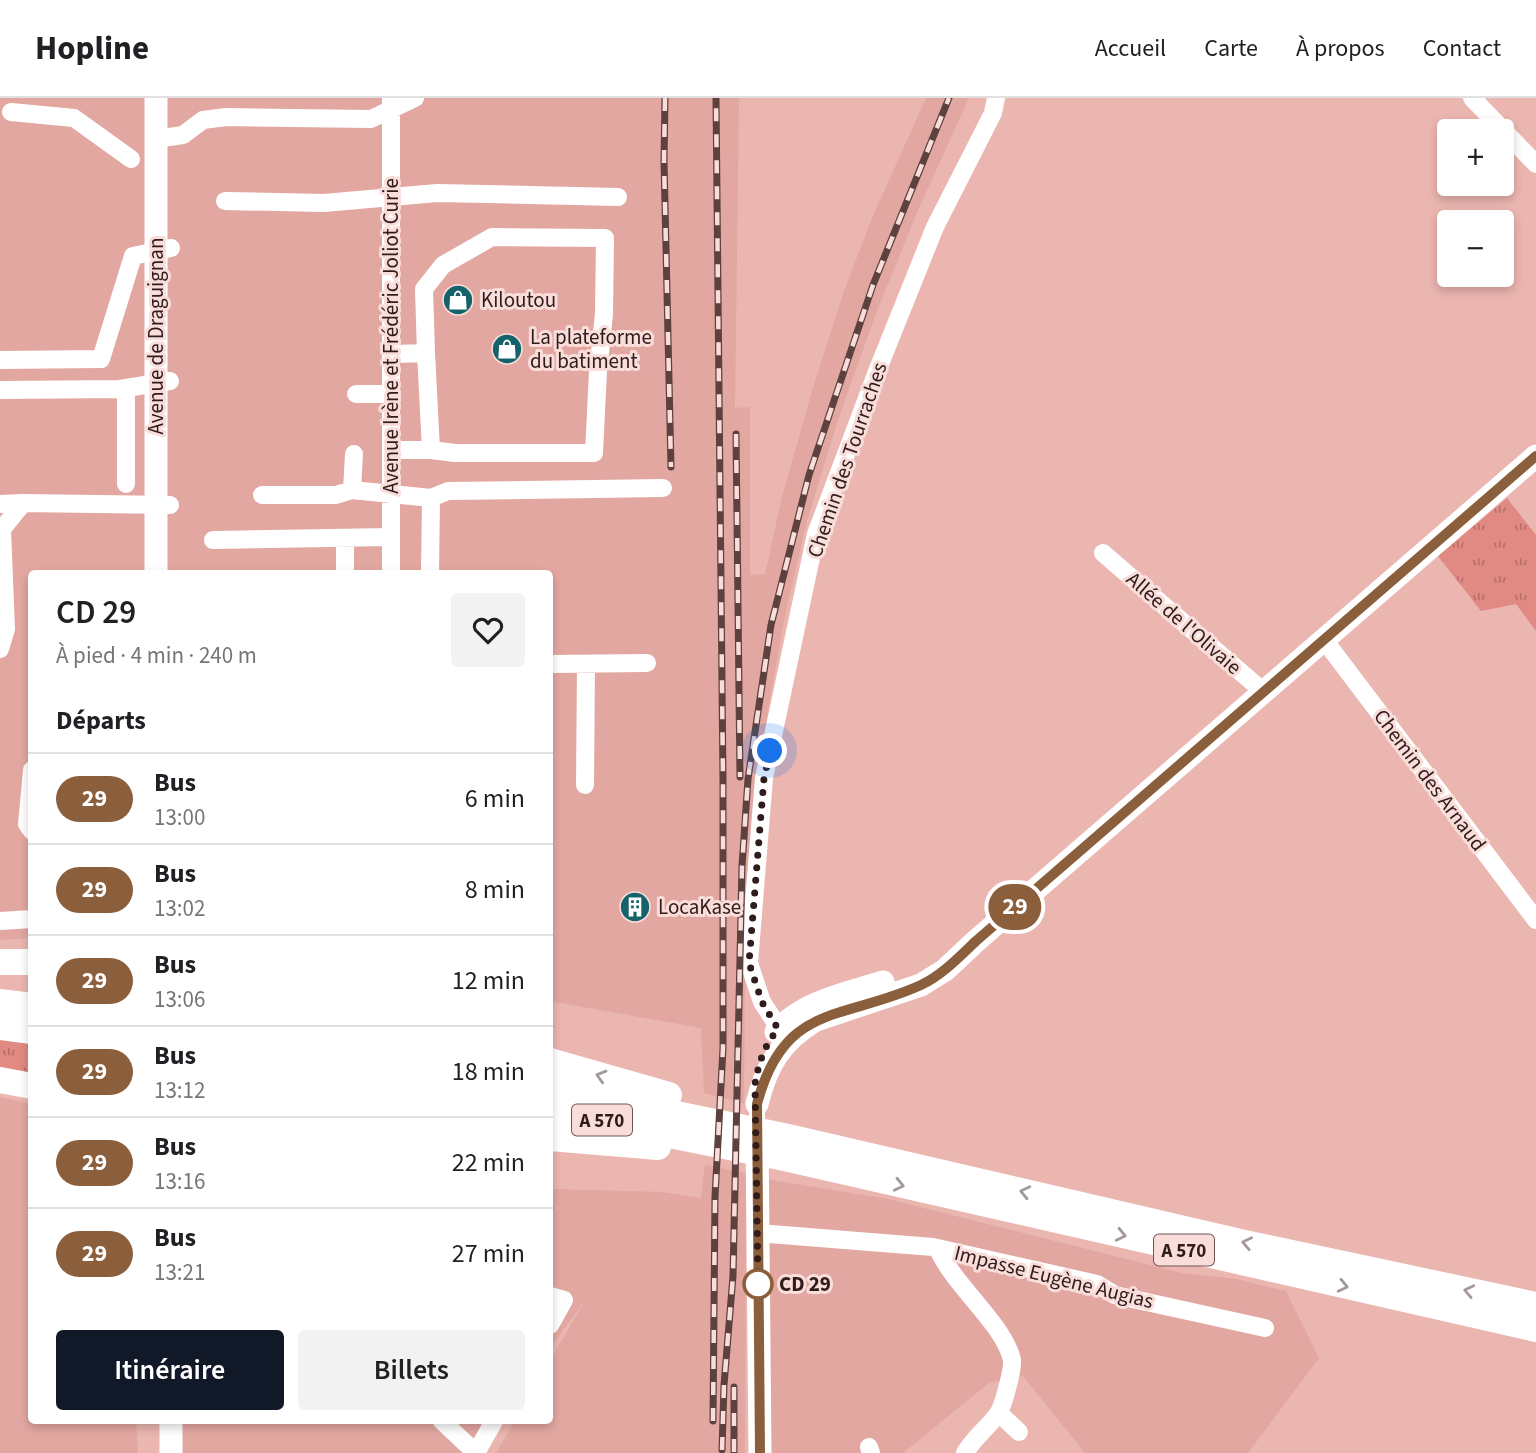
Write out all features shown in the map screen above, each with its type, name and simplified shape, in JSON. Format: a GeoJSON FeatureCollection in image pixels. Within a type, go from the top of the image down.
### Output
{"type":"FeatureCollection","features":[{"type":"Feature","properties":{"kind":"highway"},"geometry":{"type":"LineString","coordinates":[[0,962],[28,962]]}},
{"type":"Feature","properties":{"kind":"highway"},"geometry":{"type":"LineString","coordinates":[[0,1002],[28,1006]]}},
{"type":"Feature","properties":{"kind":"highway"},"geometry":{"type":"LineString","coordinates":[[0,1027],[28,1030]]}},
{"type":"Feature","properties":{"kind":"highway"},"geometry":{"type":"LineString","coordinates":[[553,1063],[653,1119],[789,1148]]}},
{"type":"Feature","properties":{"kind":"highway"},"geometry":{"type":"LineString","coordinates":[[0,1080],[28,1085]]}},
{"type":"Feature","properties":{"kind":"highway","name":"A 570"},"geometry":{"type":"LineString","coordinates":[[553,1089],[653,1119],[789,1148],[895,1153],[915,1167],[1536,1305]]}},
{"type":"Feature","properties":{"kind":"highway","name":"A 570"},"geometry":{"type":"LineString","coordinates":[[553,1111],[653,1119]]}},
{"type":"Feature","properties":{"kind":"highway"},"geometry":{"type":"LineString","coordinates":[[553,1137],[653,1119]]}},
{"type":"Feature","properties":{"kind":"highway","name":"A 570"},"geometry":{"type":"LineString","coordinates":[[789,1148],[832,1170],[1536,1329]]}},
{"type":"Feature","properties":{"kind":"main road","name":"Avenue de Draguignan"},"geometry":{"type":"LineString","coordinates":[[156,98],[163,138],[163,504],[156,570]]}},
{"type":"Feature","properties":{"kind":"main road","name":"Avenue de Draguignan"},"geometry":{"type":"LineString","coordinates":[[163,138],[171,98]]}},
{"type":"Feature","properties":{"kind":"main road"},"geometry":{"type":"LineString","coordinates":[[760,1453],[755,1084],[766,1043],[783,1035],[801,1010],[916,972],[976,941],[1536,456]]}},
{"type":"Feature","properties":{"kind":"main road","name":"Avenue de Draguignan"},"geometry":{"type":"LineString","coordinates":[[163,504],[170,570]]}},
{"type":"Feature","properties":{"kind":"main road"},"geometry":{"type":"LineString","coordinates":[[158,1424],[158,1453]]}},
{"type":"Feature","properties":{"kind":"main road"},"geometry":{"type":"LineString","coordinates":[[171,1453],[172,1424]]}},
{"type":"Feature","properties":{"kind":"street"},"geometry":{"type":"LineString","coordinates":[[163,138],[184,135],[203,120],[226,117],[371,119],[391,105],[415,98]]}},
{"type":"Feature","properties":{"kind":"street","name":"Chemin des Tourraches"},"geometry":{"type":"LineString","coordinates":[[783,1035],[762,1002],[749,963],[764,778],[816,534],[935,227],[993,113],[996,98]]}},
{"type":"Feature","properties":{"kind":"street"},"geometry":{"type":"LineString","coordinates":[[1472,98],[1536,164]]}},
{"type":"Feature","properties":{"kind":"street","name":"Avenue Irène et Frédéric Joliot Curie"},"geometry":{"type":"LineString","coordinates":[[391,105],[391,570]]}},
{"type":"Feature","properties":{"kind":"street"},"geometry":{"type":"LineString","coordinates":[[11,112],[39,106],[74,118],[131,159]]}},
{"type":"Feature","properties":{"kind":"street"},"geometry":{"type":"LineString","coordinates":[[225,201],[324,203],[437,193],[618,197]]}},
{"type":"Feature","properties":{"kind":"street"},"geometry":{"type":"LineString","coordinates":[[391,450],[594,453],[604,314],[605,239],[492,237],[443,265],[424,289],[431,450]]}},
{"type":"Feature","properties":{"kind":"street"},"geometry":{"type":"LineString","coordinates":[[0,360],[101,359],[133,256],[163,249]]}},
{"type":"Feature","properties":{"kind":"street"},"geometry":{"type":"LineString","coordinates":[[392,354],[426,353]]}},
{"type":"Feature","properties":{"kind":"street"},"geometry":{"type":"LineString","coordinates":[[0,390],[126,388],[163,382]]}},
{"type":"Feature","properties":{"kind":"street"},"geometry":{"type":"LineString","coordinates":[[126,388],[126,484]]}},
{"type":"Feature","properties":{"kind":"street"},"geometry":{"type":"LineString","coordinates":[[356,394],[392,394]]}},
{"type":"Feature","properties":{"kind":"street"},"geometry":{"type":"LineString","coordinates":[[352,490],[354,454]]}},
{"type":"Feature","properties":{"kind":"street"},"geometry":{"type":"LineString","coordinates":[[262,495],[336,495],[352,490],[431,498],[448,491],[663,488]]}},
{"type":"Feature","properties":{"kind":"street"},"geometry":{"type":"LineString","coordinates":[[430,570],[431,498]]}},
{"type":"Feature","properties":{"kind":"street"},"geometry":{"type":"LineString","coordinates":[[0,649],[6,629],[2,529],[23,503]]}},
{"type":"Feature","properties":{"kind":"street"},"geometry":{"type":"LineString","coordinates":[[0,504],[163,504]]}},
{"type":"Feature","properties":{"kind":"street"},"geometry":{"type":"LineString","coordinates":[[213,540],[391,537]]}},
{"type":"Feature","properties":{"kind":"street"},"geometry":{"type":"LineString","coordinates":[[345,538],[345,570]]}},
{"type":"Feature","properties":{"kind":"street","name":"Allée de l'Olivaie"},"geometry":{"type":"LineString","coordinates":[[1103,553],[1265,693]]}},
{"type":"Feature","properties":{"kind":"street","name":"Chemin des Arnaud"},"geometry":{"type":"LineString","coordinates":[[1325,641],[1536,920]]}},
{"type":"Feature","properties":{"kind":"street"},"geometry":{"type":"LineString","coordinates":[[553,664],[647,663]]}},
{"type":"Feature","properties":{"kind":"street"},"geometry":{"type":"LineString","coordinates":[[585,785],[586,664]]}},
{"type":"Feature","properties":{"kind":"street"},"geometry":{"type":"LineString","coordinates":[[0,921],[28,919]]}},
{"type":"Feature","properties":{"kind":"street","name":"Impasse Eugène Augias"},"geometry":{"type":"LineString","coordinates":[[757,1233],[938,1248],[1097,1284],[1115,1296],[1265,1328]]}},
{"type":"Feature","properties":{"kind":"street"},"geometry":{"type":"LineString","coordinates":[[938,1248],[945,1264],[1006,1344],[1013,1363],[999,1413],[972,1441],[965,1453]]}},
{"type":"Feature","properties":{"kind":"street"},"geometry":{"type":"LineString","coordinates":[[553,1297],[564,1300],[553,1320]]}},
{"type":"Feature","properties":{"kind":"street"},"geometry":{"type":"LineString","coordinates":[[999,1413],[1019,1432]]}},
{"type":"Feature","properties":{"kind":"street"},"geometry":{"type":"LineString","coordinates":[[445,1424],[476,1453],[492,1424]]}},
{"type":"Feature","properties":{"kind":"shaded area"},"geometry":{"type":"Polygon","coordinates":[[[0,98],[739,98],[735,408],[750,407],[750,575],[765,574],[782,497],[844,291],[872,218],[926,98],[969,98],[918,210],[875,316],[837,423],[807,521],[786,612],[756,796],[745,978],[744,1103],[704,1093],[701,1028],[553,1002],[553,570],[28,570],[28,938],[0,940],[0,98]]]}},
{"type":"Feature","properties":{"kind":"shaded area"},"geometry":{"type":"Polygon","coordinates":[[[0,1097],[28,1103],[28,1424],[136,1424],[138,1453],[0,1453],[0,1097]]]}},
{"type":"Feature","properties":{"kind":"shaded area"},"geometry":{"type":"Polygon","coordinates":[[[705,1165],[746,1173],[745,1453],[496,1453],[513,1424],[553,1424],[553,1356],[584,1302],[553,1344],[553,1189],[662,1192],[701,1198],[705,1165]]]}},
{"type":"Feature","properties":{"kind":"shaded area"},"geometry":{"type":"Polygon","coordinates":[[[765,1179],[888,1199],[1182,1273],[1236,1279],[1286,1291],[1319,1358],[1248,1453],[1085,1453],[1023,1376],[989,1383],[903,1453],[769,1453],[765,1179]]]}},
{"type":"Feature","properties":{"kind":"shaded area"},"geometry":{"type":"Polygon","coordinates":[[[177,1424],[495,1424],[474,1453],[176,1453],[177,1424]]]}},
{"type":"Feature","properties":{"kind":"green space"},"geometry":{"type":"Polygon","coordinates":[[[1507,498],[1536,535],[1536,631],[1516,604],[1481,611],[1438,556],[1507,498]]]}},
{"type":"Feature","properties":{"kind":"green space"},"geometry":{"type":"Polygon","coordinates":[[[0,1040],[28,1044],[28,1075],[0,1070],[0,1040]]]}},
{"type":"Feature","properties":{"kind":"railway"},"geometry":{"type":"LineString","coordinates":[[665,98],[671,467]]}},
{"type":"Feature","properties":{"kind":"railway"},"geometry":{"type":"LineString","coordinates":[[713,1421],[715,1197],[723,1048],[716,98]]}},
{"type":"Feature","properties":{"kind":"railway"},"geometry":{"type":"LineString","coordinates":[[722,1450],[724,1385],[733,1276],[742,866],[748,779],[771,625],[809,475],[873,285],[949,98]]}},
{"type":"Feature","properties":{"kind":"railway"},"geometry":{"type":"LineString","coordinates":[[736,434],[740,777]]}},
{"type":"Feature","properties":{"kind":"railway"},"geometry":{"type":"LineString","coordinates":[[734,1387],[734,1453]]}},
{"type":"Feature","properties":{"kind":"bus line","name":"29"},"geometry":{"type":"LineString","coordinates":[[760,1453],[757,1104],[762,1083],[773,1059],[787,1041],[816,1020],[921,985],[945,970],[1536,456]]}},
{"type":"Feature","properties":{"kind":"place","name":"Kiloutou"},"geometry":{"type":"Point","coordinates":[458,300]}},
{"type":"Feature","properties":{"kind":"place","name":"La plateforme du batiment"},"geometry":{"type":"Point","coordinates":[507,349]}},
{"type":"Feature","properties":{"kind":"place","name":"LocaKase"},"geometry":{"type":"Point","coordinates":[635,907]}},
{"type":"Feature","properties":{"kind":"place","name":"CD 29"},"geometry":{"type":"Point","coordinates":[758,1284]}},
{"type":"Feature","properties":{"kind":"route"},"geometry":{"type":"LineString","coordinates":[[758,1284],[755,1084],[766,1043],[778,1029],[762,1002],[749,963],[764,778],[770,751]]}}]}
